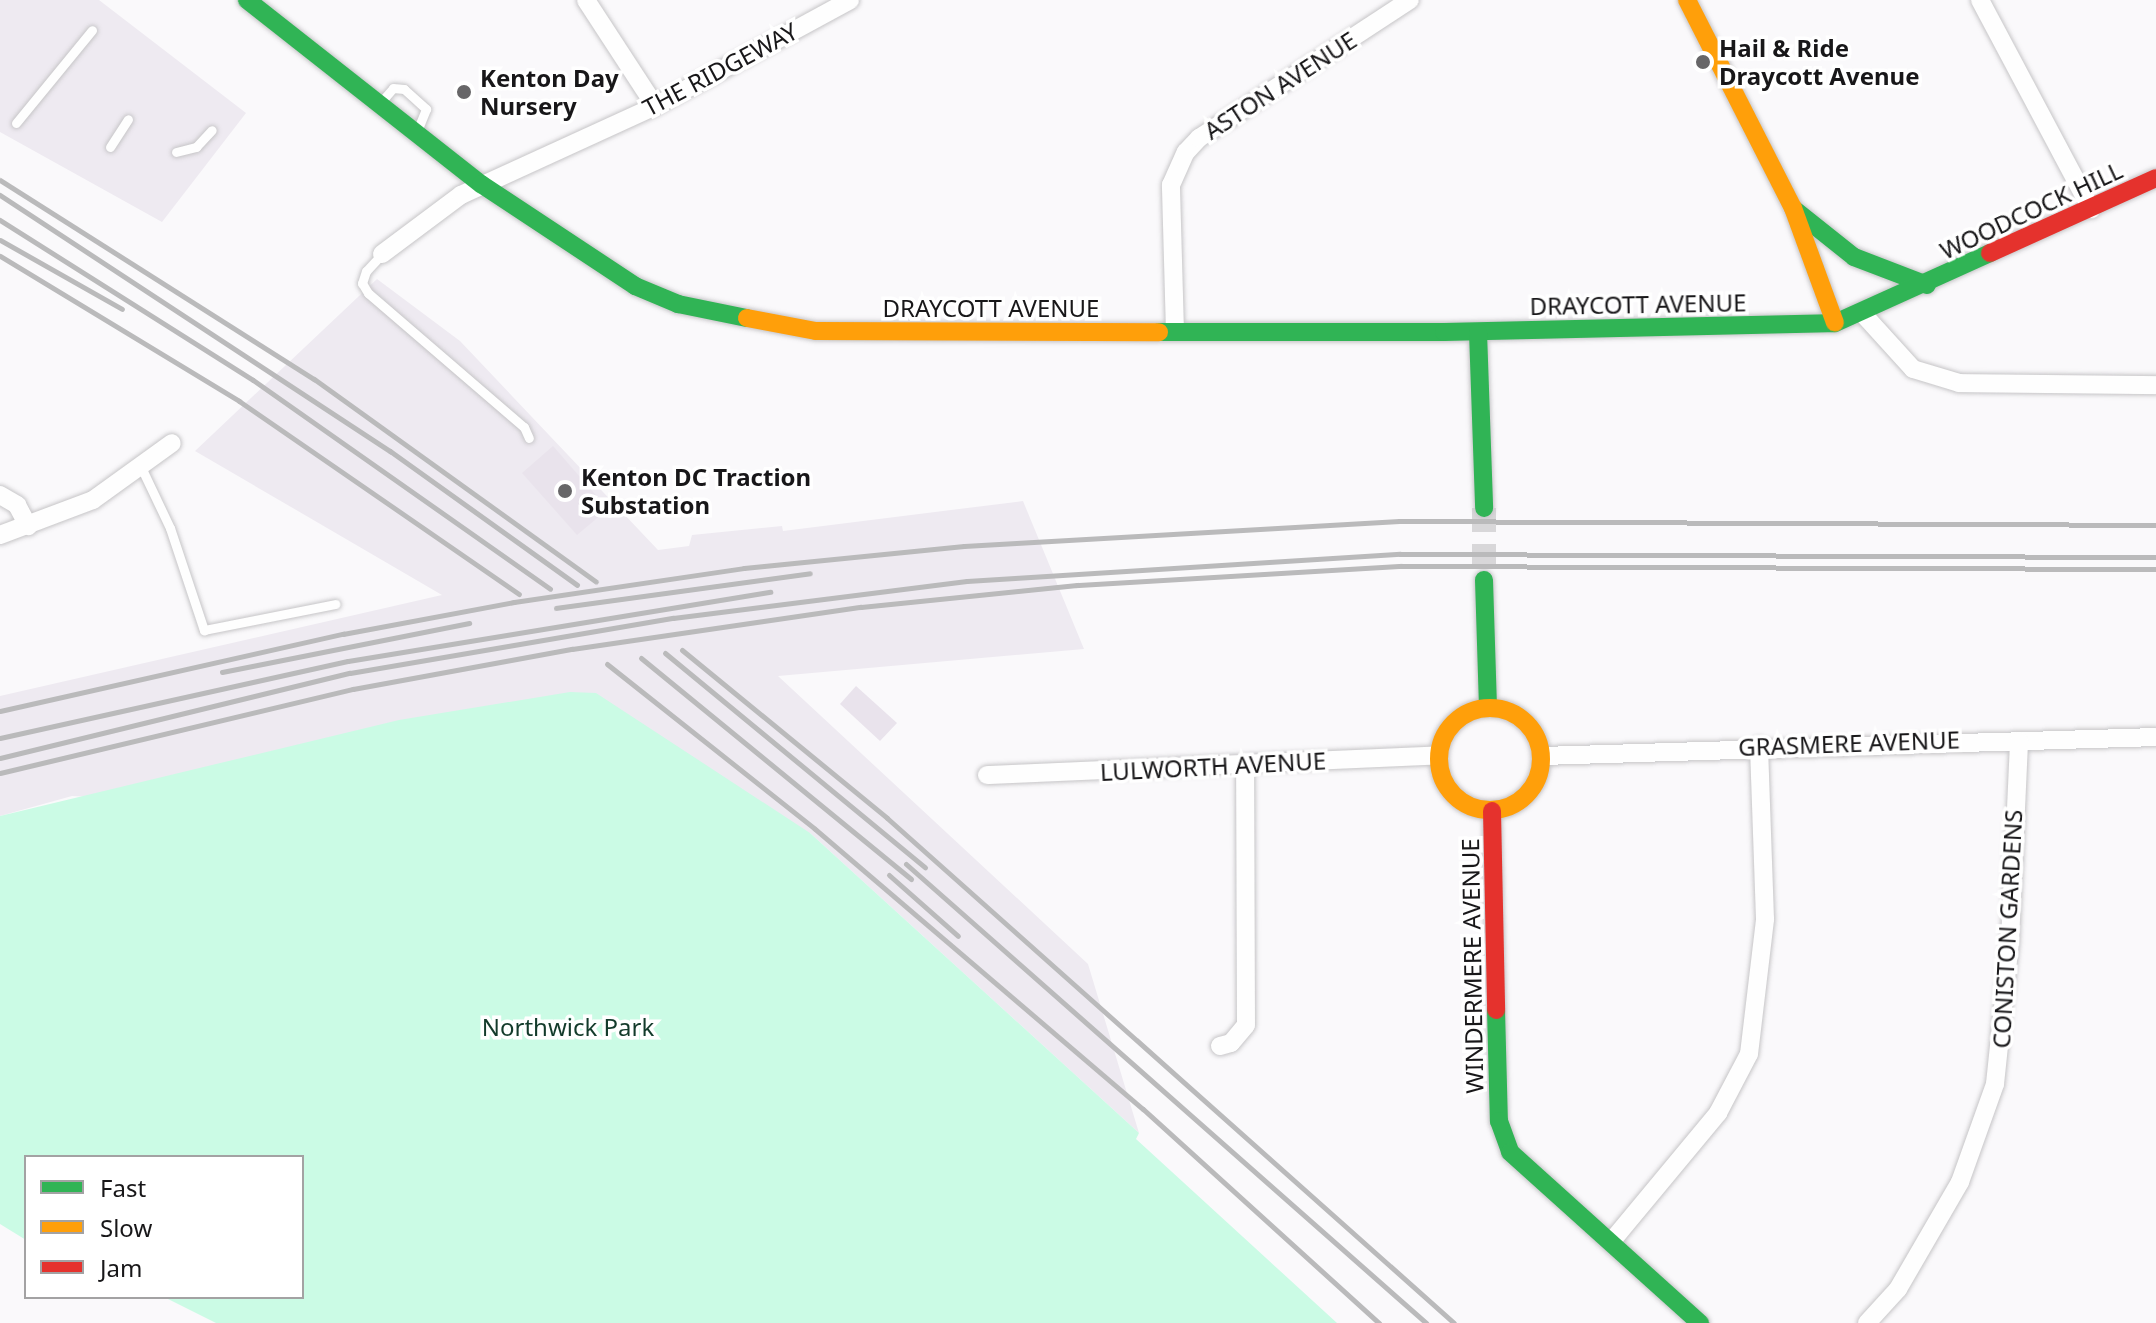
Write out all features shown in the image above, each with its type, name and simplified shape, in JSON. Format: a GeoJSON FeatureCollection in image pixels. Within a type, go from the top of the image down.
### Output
{"type":"FeatureCollection","features":[{"type":"Feature","properties":{"kind":"street","name":"DRAYCOTT AVENUE"},"geometry":{"type":"LineString","coordinates":[[247,0],[481,184],[635,286],[678,304],[816,331],[1478,332],[1835,323]]}},
{"type":"Feature","properties":{"kind":"street"},"geometry":{"type":"LineString","coordinates":[[586,0],[655,106]]}},
{"type":"Feature","properties":{"kind":"street","name":"THE RIDGEWAY"},"geometry":{"type":"LineString","coordinates":[[382,254],[481,184],[655,106],[850,0]]}},
{"type":"Feature","properties":{"kind":"street","name":"ASTON AVENUE"},"geometry":{"type":"LineString","coordinates":[[1175,332],[1171,185],[1186,152],[1199,138],[1410,0]]}},
{"type":"Feature","properties":{"kind":"street","name":"WOODCOCK HILL"},"geometry":{"type":"LineString","coordinates":[[1687,0],[1793,208],[1835,323],[1864,315],[2156,178]]}},
{"type":"Feature","properties":{"kind":"street"},"geometry":{"type":"LineString","coordinates":[[1980,0],[2091,209]]}},
{"type":"Feature","properties":{"kind":"street","name":"WOODCOCK HILL"},"geometry":{"type":"LineString","coordinates":[[1793,208],[1854,257],[1927,285]]}},
{"type":"Feature","properties":{"kind":"street"},"geometry":{"type":"LineString","coordinates":[[1864,315],[1913,369],[1959,383],[2156,385]]}},
{"type":"Feature","properties":{"kind":"street"},"geometry":{"type":"LineString","coordinates":[[1478,332],[1484,508]]}},
{"type":"Feature","properties":{"kind":"street"},"geometry":{"type":"LineString","coordinates":[[0,535],[93,500],[172,443]]}},
{"type":"Feature","properties":{"kind":"street"},"geometry":{"type":"LineString","coordinates":[[0,495],[17,505],[28,526]]}},
{"type":"Feature","properties":{"kind":"street"},"geometry":{"type":"LineString","coordinates":[[1484,580],[1488,708]]}},
{"type":"Feature","properties":{"kind":"street"},"geometry":{"type":"LineString","coordinates":[[1492,811],[1459,800],[1447,787],[1439,755],[1451,726],[1465,715],[1488,708],[1522,718],[1534,732],[1542,756]]}},
{"type":"Feature","properties":{"kind":"street","name":"GRASMERE AVENUE"},"geometry":{"type":"LineString","coordinates":[[1542,756],[1759,746],[2156,737]]}},
{"type":"Feature","properties":{"kind":"street","name":"CONISTON GARDENS"},"geometry":{"type":"LineString","coordinates":[[1867,1323],[1898,1289],[1933,1234],[1960,1182],[1995,1084],[2009,953],[2019,741]]}},
{"type":"Feature","properties":{"kind":"street"},"geometry":{"type":"LineString","coordinates":[[1611,1242],[1695,1145],[1749,1054],[1765,919],[1759,746]]}},
{"type":"Feature","properties":{"kind":"street","name":"LULWORTH AVENUE"},"geometry":{"type":"LineString","coordinates":[[987,775],[1245,766],[1439,755]]}},
{"type":"Feature","properties":{"kind":"street","name":"WINDERMERE AVENUE"},"geometry":{"type":"LineString","coordinates":[[1542,756],[1532,790],[1519,802],[1492,811],[1499,1121],[1510,1152],[1700,1323]]}},
{"type":"Feature","properties":{"kind":"street"},"geometry":{"type":"LineString","coordinates":[[1220,1046],[1231,1043],[1246,1025],[1245,766]]}},
{"type":"Feature","properties":{"kind":"lane"},"geometry":{"type":"LineString","coordinates":[[16,123],[92,30]]}},
{"type":"Feature","properties":{"kind":"lane"},"geometry":{"type":"LineString","coordinates":[[378,105],[393,88],[404,89],[426,109],[415,134]]}},
{"type":"Feature","properties":{"kind":"lane"},"geometry":{"type":"LineString","coordinates":[[110,147],[128,119]]}},
{"type":"Feature","properties":{"kind":"lane"},"geometry":{"type":"LineString","coordinates":[[176,152],[196,147],[212,130]]}},
{"type":"Feature","properties":{"kind":"lane"},"geometry":{"type":"LineString","coordinates":[[382,254],[366,271],[362,283],[368,293],[524,427],[529,438]]}},
{"type":"Feature","properties":{"kind":"lane"},"geometry":{"type":"LineString","coordinates":[[141,467],[170,528],[204,630],[335,604]]}},
{"type":"Feature","properties":{"kind":"shaded area"},"geometry":{"type":"Polygon","coordinates":[[[0,0],[99,0],[246,113],[162,222],[0,132],[0,0]]]}},
{"type":"Feature","properties":{"kind":"shaded area"},"geometry":{"type":"Polygon","coordinates":[[[377,279],[460,341],[658,550],[689,546],[692,535],[782,526],[783,531],[1023,501],[1084,649],[778,676],[1088,964],[1139,1133],[810,833],[72,796],[0,816],[0,696],[442,595],[195,451],[377,279]]]}},
{"type":"Feature","properties":{"kind":"green space","name":"Northwick Park"},"geometry":{"type":"Polygon","coordinates":[[[570,692],[596,693],[810,833],[1139,1133],[1136,1139],[1337,1323],[216,1323],[168,1299],[304,1299],[304,1155],[24,1155],[24,1239],[0,1224],[0,816],[399,720],[570,692]]]}},
{"type":"Feature","properties":{"kind":"building","name":"Kenton DC Traction Substation"},"geometry":{"type":"Polygon","coordinates":[[[553,446],[608,509],[577,535],[522,473],[553,446]]]}},
{"type":"Feature","properties":{"kind":"building"},"geometry":{"type":"Polygon","coordinates":[[[856,686],[897,723],[880,741],[840,704],[856,686]]]}},
{"type":"Feature","properties":{"kind":"tunnel"},"geometry":{"type":"LineString","coordinates":[[1484,508],[1484,580]]}},
{"type":"Feature","properties":{"kind":"railway"},"geometry":{"type":"LineString","coordinates":[[0,180],[314,379],[596,582]]}},
{"type":"Feature","properties":{"kind":"railway"},"geometry":{"type":"LineString","coordinates":[[0,195],[390,451],[577,585]]}},
{"type":"Feature","properties":{"kind":"railway"},"geometry":{"type":"LineString","coordinates":[[0,220],[253,380],[550,589]]}},
{"type":"Feature","properties":{"kind":"railway"},"geometry":{"type":"LineString","coordinates":[[0,240],[122,309]]}},
{"type":"Feature","properties":{"kind":"railway"},"geometry":{"type":"LineString","coordinates":[[0,256],[239,401],[519,594]]}},
{"type":"Feature","properties":{"kind":"railway"},"geometry":{"type":"LineString","coordinates":[[0,711],[343,634],[514,602],[744,568],[964,546],[1399,521],[2156,525]]}},
{"type":"Feature","properties":{"kind":"railway"},"geometry":{"type":"LineString","coordinates":[[0,758],[350,673],[673,618],[967,581],[1400,554],[2156,557]]}},
{"type":"Feature","properties":{"kind":"railway"},"geometry":{"type":"LineString","coordinates":[[0,773],[353,689],[572,649],[861,607],[1077,585],[1400,566],[2156,569]]}},
{"type":"Feature","properties":{"kind":"railway"},"geometry":{"type":"LineString","coordinates":[[556,608],[810,573]]}},
{"type":"Feature","properties":{"kind":"railway"},"geometry":{"type":"LineString","coordinates":[[0,738],[348,661],[770,592]]}},
{"type":"Feature","properties":{"kind":"railway"},"geometry":{"type":"LineString","coordinates":[[222,672],[469,623]]}},
{"type":"Feature","properties":{"kind":"railway"},"geometry":{"type":"LineString","coordinates":[[682,650],[887,818],[1454,1323]]}},
{"type":"Feature","properties":{"kind":"railway"},"geometry":{"type":"LineString","coordinates":[[665,653],[925,867]]}},
{"type":"Feature","properties":{"kind":"railway"},"geometry":{"type":"LineString","coordinates":[[641,658],[911,879]]}},
{"type":"Feature","properties":{"kind":"railway"},"geometry":{"type":"LineString","coordinates":[[607,664],[815,829],[1143,1109],[1379,1323]]}},
{"type":"Feature","properties":{"kind":"railway"},"geometry":{"type":"LineString","coordinates":[[906,864],[1426,1323]]}},
{"type":"Feature","properties":{"kind":"railway"},"geometry":{"type":"LineString","coordinates":[[889,875],[958,936]]}},
{"type":"Feature","properties":{"kind":"traffic: fast"},"geometry":{"type":"LineString","coordinates":[[247,0],[481,184],[635,286],[678,304],[747,318]]}},
{"type":"Feature","properties":{"kind":"traffic: fast"},"geometry":{"type":"LineString","coordinates":[[1795,210],[1854,257],[1927,285]]}},
{"type":"Feature","properties":{"kind":"traffic: fast"},"geometry":{"type":"LineString","coordinates":[[1159,332],[1444,332],[1835,323],[1990,253]]}},
{"type":"Feature","properties":{"kind":"traffic: fast"},"geometry":{"type":"LineString","coordinates":[[1478,332],[1484,508]]}},
{"type":"Feature","properties":{"kind":"traffic: fast"},"geometry":{"type":"LineString","coordinates":[[1484,580],[1488,708]]}},
{"type":"Feature","properties":{"kind":"traffic: fast"},"geometry":{"type":"LineString","coordinates":[[1496,1010],[1499,1121],[1510,1152],[1700,1323]]}},
{"type":"Feature","properties":{"kind":"traffic: slow"},"geometry":{"type":"LineString","coordinates":[[1687,0],[1793,208],[1835,323]]}},
{"type":"Feature","properties":{"kind":"traffic: slow"},"geometry":{"type":"LineString","coordinates":[[747,318],[816,331],[1159,332]]}},
{"type":"Feature","properties":{"kind":"traffic: slow"},"geometry":{"type":"LineString","coordinates":[[1490,708],[1510,712],[1526,723],[1537,739],[1541,759],[1537,779],[1526,795],[1510,806],[1490,810],[1470,806],[1454,795],[1443,779],[1439,759],[1443,739],[1454,723],[1470,712],[1490,708]]}},
{"type":"Feature","properties":{"kind":"traffic: jam"},"geometry":{"type":"LineString","coordinates":[[1990,253],[2156,178]]}},
{"type":"Feature","properties":{"kind":"traffic: jam"},"geometry":{"type":"LineString","coordinates":[[1492,811],[1496,1010]]}},
{"type":"Feature","properties":{"kind":"place","name":"Hail & Ride Draycott Avenue"},"geometry":{"type":"Point","coordinates":[1703,62]}},
{"type":"Feature","properties":{"kind":"place","name":"Kenton Day Nursery"},"geometry":{"type":"Point","coordinates":[464,92]}},
{"type":"Feature","properties":{"kind":"place","name":"Kenton DC Traction Substation"},"geometry":{"type":"Point","coordinates":[565,491]}}]}
